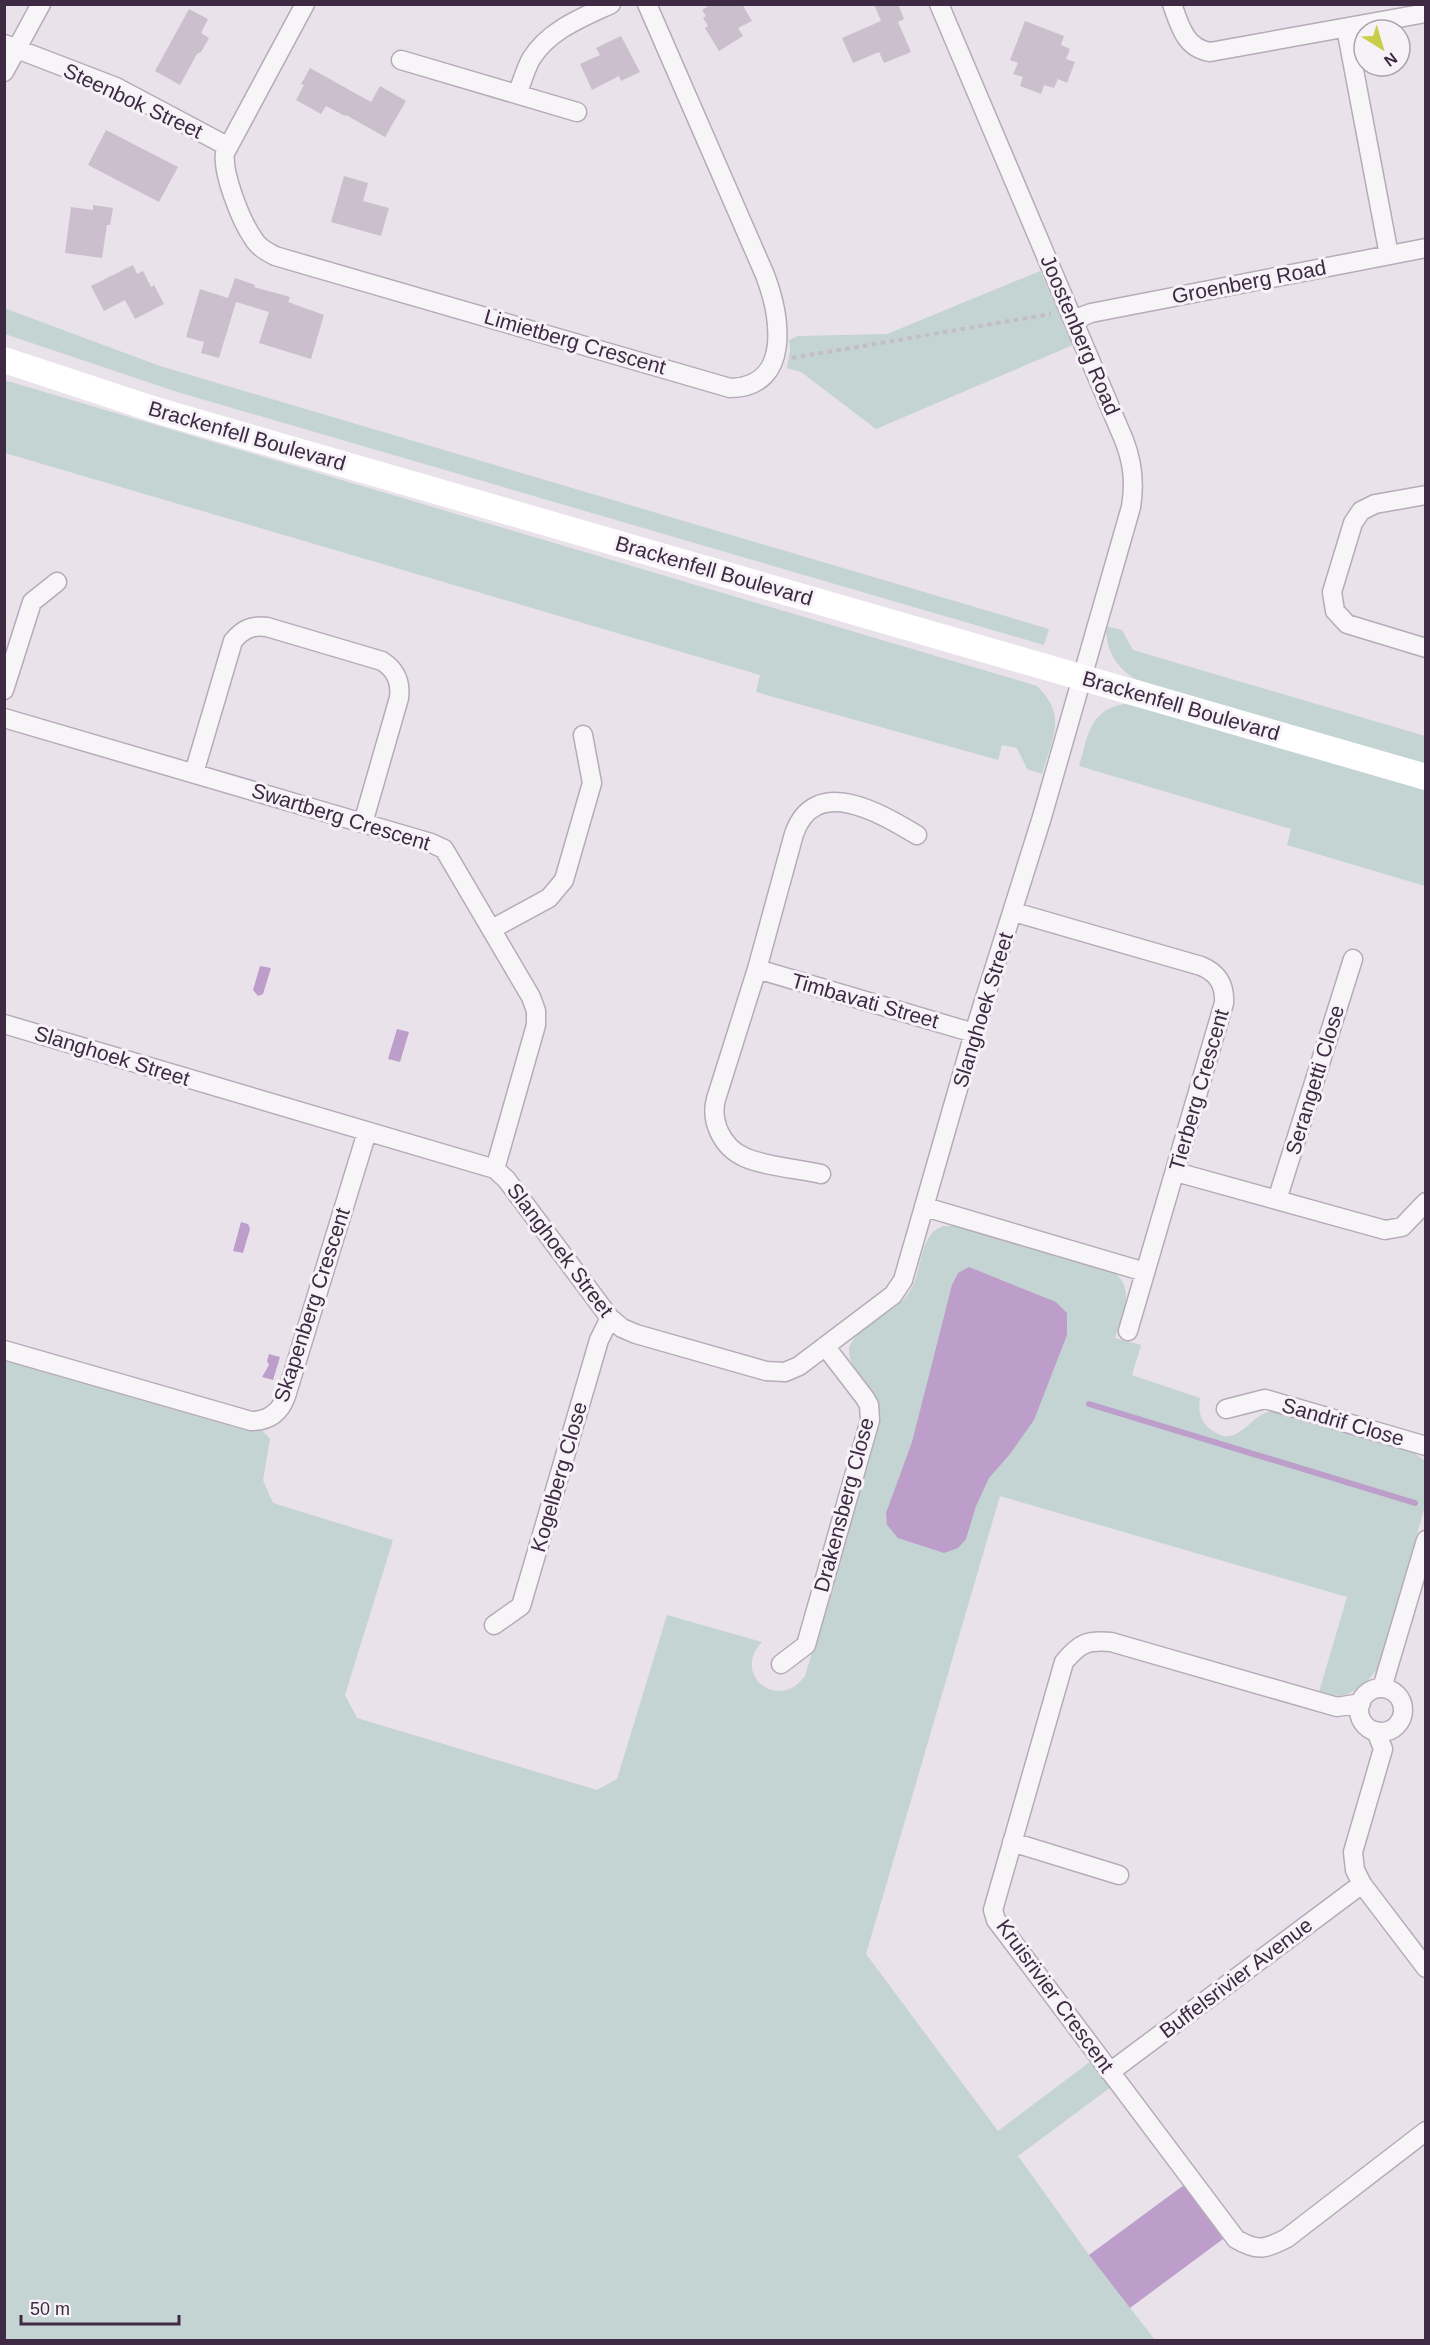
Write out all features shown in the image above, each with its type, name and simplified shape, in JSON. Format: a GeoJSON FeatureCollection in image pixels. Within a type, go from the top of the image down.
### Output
{"type":"FeatureCollection","features":[{"type":"Feature","properties":{"kind":"street"},"geometry":{"type":"LineString","coordinates":[[4,72],[11,46],[41,4]]}},
{"type":"Feature","properties":{"kind":"street","name":"Limietberg Crescent"},"geometry":{"type":"LineString","coordinates":[[305,4],[227,146],[224,159],[227,178],[248,228],[258,245],[275,256],[730,388],[741,388],[760,380],[768,372],[777,354]]}},
{"type":"Feature","properties":{"kind":"street"},"geometry":{"type":"LineString","coordinates":[[517,94],[530,61],[541,46],[558,31],[611,4]]}},
{"type":"Feature","properties":{"kind":"street"},"geometry":{"type":"LineString","coordinates":[[647,4],[769,284],[774,309],[777,354]]}},
{"type":"Feature","properties":{"kind":"street","name":"Joostenberg Road"},"geometry":{"type":"LineString","coordinates":[[939,4],[1131,457],[1134,475],[1131,507],[1042,817]]}},
{"type":"Feature","properties":{"kind":"street"},"geometry":{"type":"LineString","coordinates":[[1172,4],[1190,43],[1202,51],[1210,52],[1425,13]]}},
{"type":"Feature","properties":{"kind":"street"},"geometry":{"type":"LineString","coordinates":[[1346,28],[1389,255]]}},
{"type":"Feature","properties":{"kind":"street","name":"Steenbok Street"},"geometry":{"type":"LineString","coordinates":[[11,46],[116,87],[227,146]]}},
{"type":"Feature","properties":{"kind":"street"},"geometry":{"type":"LineString","coordinates":[[401,60],[578,112]]}},
{"type":"Feature","properties":{"kind":"street","name":"Groenberg Road"},"geometry":{"type":"LineString","coordinates":[[1071,315],[1425,248]]}},
{"type":"Feature","properties":{"kind":"street","name":"Brackenfell Boulevard"},"geometry":{"type":"LineString","coordinates":[[4,360],[159,411],[1425,777]]}},
{"type":"Feature","properties":{"kind":"street"},"geometry":{"type":"LineString","coordinates":[[1425,495],[1375,504],[1361,511],[1353,523],[1332,592],[1335,611],[1347,624],[1425,648]]}},
{"type":"Feature","properties":{"kind":"street"},"geometry":{"type":"LineString","coordinates":[[4,690],[32,602],[57,582]]}},
{"type":"Feature","properties":{"kind":"street"},"geometry":{"type":"LineString","coordinates":[[194,773],[233,640],[252,627],[260,626],[279,630],[382,661],[397,676],[399,698],[363,823]]}},
{"type":"Feature","properties":{"kind":"street","name":"Swartberg Crescent"},"geometry":{"type":"LineString","coordinates":[[4,717],[431,843],[444,849],[531,997],[536,1018],[495,1169]]}},
{"type":"Feature","properties":{"kind":"street"},"geometry":{"type":"LineString","coordinates":[[492,929],[549,898],[564,880],[592,783],[583,735]]}},
{"type":"Feature","properties":{"kind":"street"},"geometry":{"type":"LineString","coordinates":[[821,1174],[746,1158],[734,1150],[719,1133],[715,1124],[716,1099],[757,969],[798,824],[813,807],[821,803],[840,801],[887,817],[916,835]]}},
{"type":"Feature","properties":{"kind":"street","name":"Slanghoek Street"},"geometry":{"type":"LineString","coordinates":[[4,1024],[495,1169],[506,1179],[610,1318],[629,1332],[775,1373],[792,1370],[898,1290],[903,1280],[974,1033],[1014,912],[1042,817]]}},
{"type":"Feature","properties":{"kind":"street","name":"Tierberg Crescent"},"geometry":{"type":"LineString","coordinates":[[1014,912],[1201,966],[1215,974],[1223,988],[1224,1003],[1128,1331]]}},
{"type":"Feature","properties":{"kind":"street","name":"Serangetti Close"},"geometry":{"type":"LineString","coordinates":[[1277,1200],[1353,959]]}},
{"type":"Feature","properties":{"kind":"street","name":"Timbavati Street"},"geometry":{"type":"LineString","coordinates":[[757,969],[974,1033]]}},
{"type":"Feature","properties":{"kind":"street","name":"Skapenberg Crescent"},"geometry":{"type":"LineString","coordinates":[[4,1350],[251,1421],[259,1421],[274,1415],[284,1404],[367,1132]]}},
{"type":"Feature","properties":{"kind":"street"},"geometry":{"type":"LineString","coordinates":[[1176,1172],[1390,1231],[1407,1224],[1425,1202]]}},
{"type":"Feature","properties":{"kind":"street"},"geometry":{"type":"LineString","coordinates":[[925,1207],[1145,1272]]}},
{"type":"Feature","properties":{"kind":"street","name":"Kogelberg Close"},"geometry":{"type":"LineString","coordinates":[[494,1625],[521,1606],[599,1340],[610,1318]]}},
{"type":"Feature","properties":{"kind":"street","name":"Drakensberg Close"},"geometry":{"type":"LineString","coordinates":[[781,1664],[806,1645],[871,1413],[865,1398],[825,1346]]}},
{"type":"Feature","properties":{"kind":"street","name":"Sandrif Close"},"geometry":{"type":"LineString","coordinates":[[1226,1409],[1264,1399],[1425,1446]]}},
{"type":"Feature","properties":{"kind":"street"},"geometry":{"type":"LineString","coordinates":[[1382,1688],[1418,1596],[1425,1539]]}},
{"type":"Feature","properties":{"kind":"street","name":"Kruisrivier Crescent"},"geometry":{"type":"LineString","coordinates":[[1361,1703],[1337,1707],[1111,1642],[1095,1640],[1085,1642],[1064,1662],[993,1910],[996,1920],[1236,2239],[1249,2247],[1262,2249],[1287,2238],[1425,2131]]}},
{"type":"Feature","properties":{"kind":"street"},"geometry":{"type":"LineString","coordinates":[[1376,1731],[1390,1730],[1401,1720],[1403,1713],[1403,1706],[1396,1693],[1382,1688],[1369,1692],[1361,1703],[1360,1710],[1364,1723],[1376,1731],[1383,1749],[1353,1852],[1354,1870],[1425,1968]]}},
{"type":"Feature","properties":{"kind":"street"},"geometry":{"type":"LineString","coordinates":[[1012,1842],[1119,1875]]}},
{"type":"Feature","properties":{"kind":"street","name":"Buffelsrivier Avenue"},"geometry":{"type":"LineString","coordinates":[[1110,2072],[1362,1884]]}},
{"type":"Feature","properties":{"kind":"path"},"geometry":{"type":"LineString","coordinates":[[777,354],[789,359],[1058,313],[1071,315]]}},
{"type":"Feature","properties":{"kind":"shaded area"},"geometry":{"type":"Polygon","coordinates":[[[1040,271],[1073,345],[876,429],[801,372],[787,368],[789,340],[798,336],[887,334],[1040,271]]]}},
{"type":"Feature","properties":{"kind":"shaded area"},"geometry":{"type":"Polygon","coordinates":[[[4,308],[160,366],[1049,629],[1044,645],[174,391],[5,334],[4,308]]]}},
{"type":"Feature","properties":{"kind":"shaded area"},"geometry":{"type":"Polygon","coordinates":[[[4,380],[1037,686],[1047,697],[1055,718],[1053,738],[1042,774],[1027,769],[1017,748],[1002,745],[998,760],[756,692],[760,675],[5,453],[4,380]]]}},
{"type":"Feature","properties":{"kind":"shaded area"},"geometry":{"type":"Polygon","coordinates":[[[1106,626],[1122,630],[1133,650],[1425,736],[1425,765],[1135,679],[1122,669],[1113,657],[1106,635],[1106,626]]]}},
{"type":"Feature","properties":{"kind":"shaded area"},"geometry":{"type":"Polygon","coordinates":[[[1125,704],[1425,790],[1425,886],[1287,845],[1291,829],[1079,766],[1088,735],[1097,718],[1113,707],[1125,704]]]}},
{"type":"Feature","properties":{"kind":"shaded area"},"geometry":{"type":"Polygon","coordinates":[[[260,966],[271,968],[263,994],[258,996],[253,990],[260,966]]]}},
{"type":"Feature","properties":{"kind":"shaded area"},"geometry":{"type":"Polygon","coordinates":[[[397,1029],[409,1032],[400,1062],[388,1059],[397,1029]]]}},
{"type":"Feature","properties":{"kind":"shaded area"},"geometry":{"type":"Polygon","coordinates":[[[241,1222],[248,1224],[250,1229],[243,1253],[233,1251],[241,1222]]]}},
{"type":"Feature","properties":{"kind":"shaded area"},"geometry":{"type":"Polygon","coordinates":[[[943,1226],[955,1226],[1115,1273],[1125,1288],[1126,1304],[1115,1338],[1141,1345],[1132,1375],[1200,1398],[1202,1419],[1210,1429],[1220,1435],[1236,1434],[1265,1413],[1273,1411],[1413,1452],[1425,1461],[1425,1507],[1377,1669],[1360,1687],[1338,1696],[1319,1692],[1347,1597],[1000,1496],[866,1954],[998,2131],[1091,2061],[1111,2087],[1018,2156],[1089,2255],[1155,2340],[5,2340],[4,1359],[244,1430],[263,1431],[270,1439],[263,1480],[273,1503],[393,1540],[345,1695],[357,1718],[597,1790],[617,1779],[667,1615],[762,1642],[754,1654],[752,1666],[755,1677],[771,1690],[783,1691],[794,1686],[805,1676],[880,1421],[876,1401],[854,1367],[849,1348],[861,1332],[904,1299],[914,1283],[929,1237],[943,1226]]]}},
{"type":"Feature","properties":{"kind":"shaded area"},"geometry":{"type":"Polygon","coordinates":[[[969,1267],[1056,1302],[1067,1313],[1067,1335],[1034,1420],[1010,1454],[989,1478],[976,1506],[966,1539],[958,1548],[944,1553],[898,1538],[887,1525],[886,1513],[912,1442],[952,1285],[958,1273],[969,1267]]]}},
{"type":"Feature","properties":{"kind":"shaded area"},"geometry":{"type":"Polygon","coordinates":[[[269,1354],[280,1357],[273,1380],[262,1377],[269,1365],[267,1361],[269,1354]]]}},
{"type":"Feature","properties":{"kind":"shaded area"},"geometry":{"type":"Polygon","coordinates":[[[1184,2185],[1223,2239],[1130,2308],[1089,2255],[1184,2185]]]}},
{"type":"Feature","properties":{"kind":"building"},"geometry":{"type":"Polygon","coordinates":[[[711,4],[742,4],[752,21],[738,28],[743,36],[719,51],[705,28],[708,26],[703,18],[706,16],[702,10],[711,4]]]}},
{"type":"Feature","properties":{"kind":"building"},"geometry":{"type":"Polygon","coordinates":[[[874,4],[898,4],[904,19],[898,22],[911,52],[884,63],[879,52],[853,63],[842,38],[881,21],[874,4]]]}},
{"type":"Feature","properties":{"kind":"building"},"geometry":{"type":"Polygon","coordinates":[[[189,9],[208,19],[201,33],[209,38],[201,52],[197,54],[180,85],[155,71],[189,9]]]}},
{"type":"Feature","properties":{"kind":"building"},"geometry":{"type":"Polygon","coordinates":[[[1025,21],[1064,36],[1061,45],[1070,49],[1066,59],[1075,62],[1067,83],[1058,79],[1054,88],[1044,85],[1041,94],[1020,86],[1023,77],[1013,74],[1018,63],[1010,60],[1025,21]]]}},
{"type":"Feature","properties":{"kind":"building"},"geometry":{"type":"Polygon","coordinates":[[[621,36],[640,72],[621,81],[619,76],[592,90],[580,64],[600,55],[596,48],[621,36]]]}},
{"type":"Feature","properties":{"kind":"building"},"geometry":{"type":"Polygon","coordinates":[[[310,68],[371,102],[380,86],[406,101],[385,137],[326,106],[321,114],[296,100],[304,85],[301,84],[310,68]]]}},
{"type":"Feature","properties":{"kind":"building"},"geometry":{"type":"Polygon","coordinates":[[[106,130],[178,167],[159,202],[88,165],[106,130]]]}},
{"type":"Feature","properties":{"kind":"building"},"geometry":{"type":"Polygon","coordinates":[[[344,176],[368,183],[363,201],[389,208],[381,236],[331,222],[344,176]]]}},
{"type":"Feature","properties":{"kind":"building"},"geometry":{"type":"Polygon","coordinates":[[[93,205],[113,208],[110,225],[107,225],[102,258],[65,253],[71,207],[93,210],[93,205]]]}},
{"type":"Feature","properties":{"kind":"building"},"geometry":{"type":"Polygon","coordinates":[[[133,265],[137,274],[143,271],[151,287],[154,285],[164,304],[135,319],[125,300],[104,311],[91,286],[133,265]]]}},
{"type":"Feature","properties":{"kind":"building"},"geometry":{"type":"Polygon","coordinates":[[[235,278],[255,285],[254,287],[290,297],[288,302],[324,315],[311,359],[259,343],[269,312],[236,302],[219,358],[201,353],[204,342],[186,337],[200,289],[228,298],[235,278]]]}},
{"type":"Feature","properties":{"kind":"waterway"},"geometry":{"type":"LineString","coordinates":[[1089,1404],[1415,1503]]}}]}
